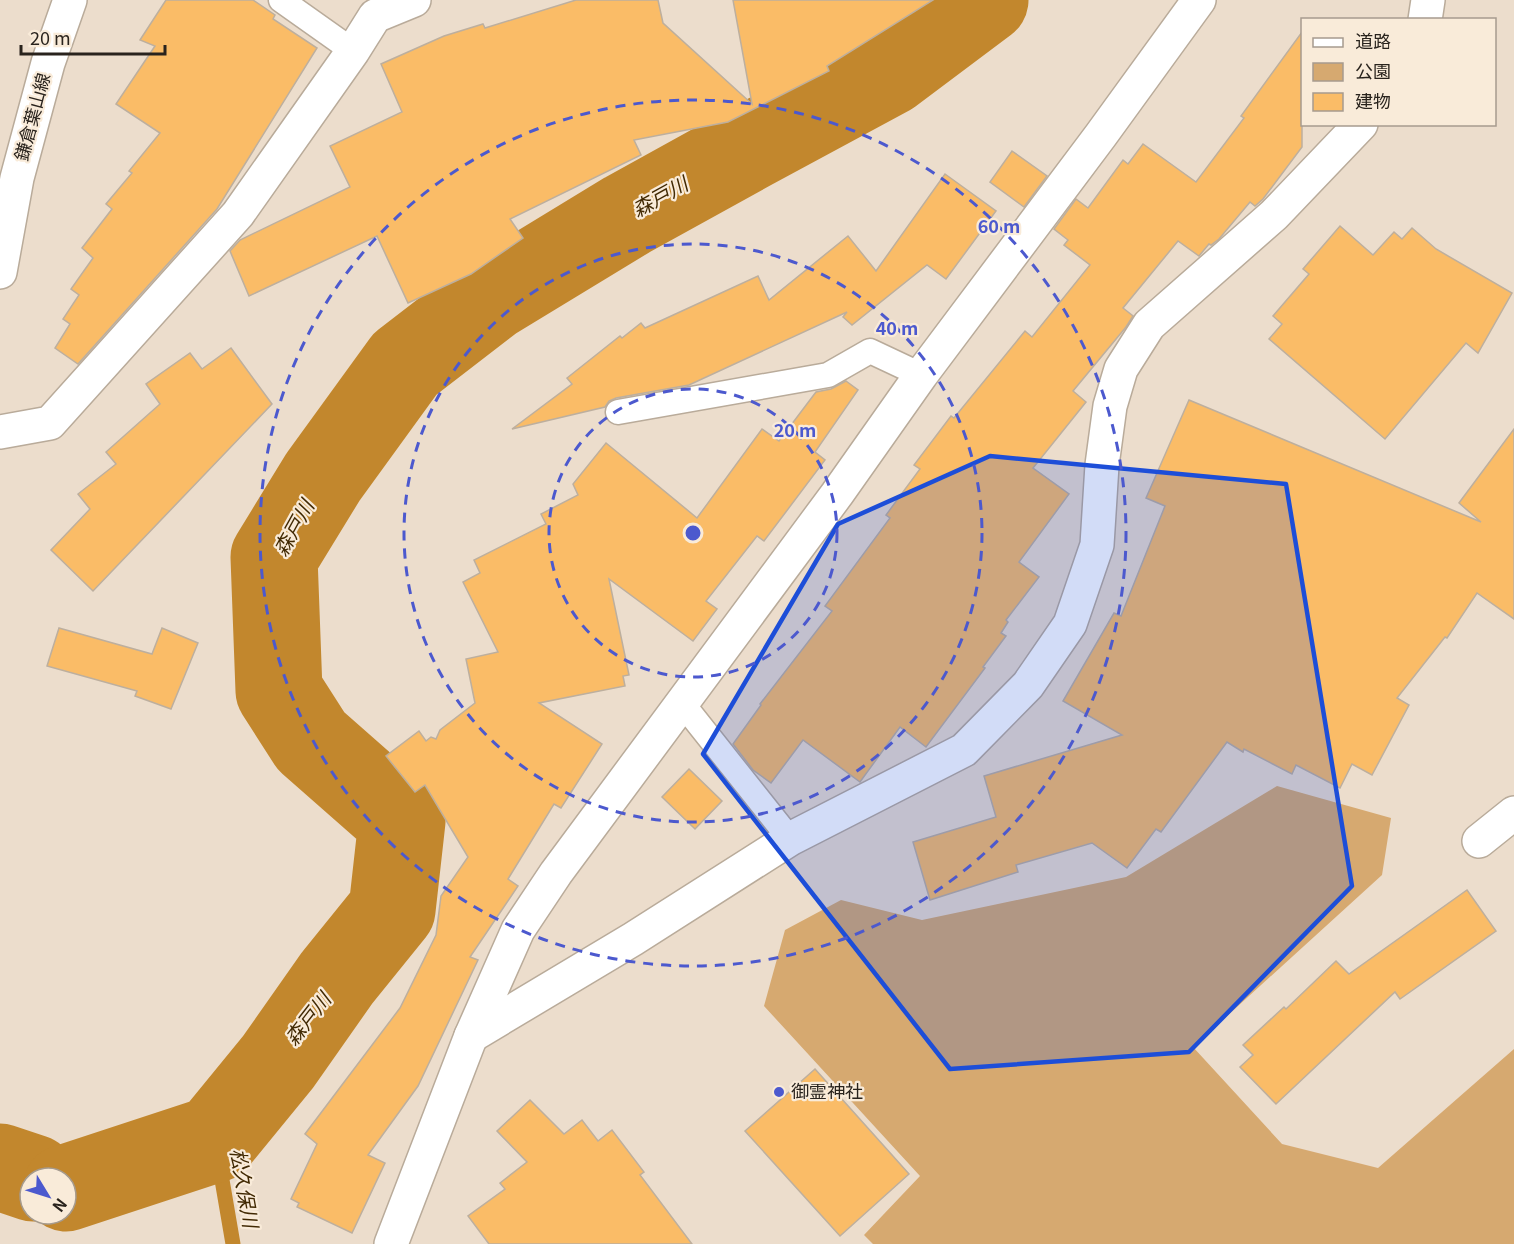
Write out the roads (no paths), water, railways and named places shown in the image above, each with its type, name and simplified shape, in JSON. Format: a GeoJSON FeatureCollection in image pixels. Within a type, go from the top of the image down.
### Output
{"type":"FeatureCollection","features":[{"type":"Feature","properties":{"kind":"street","name":"鎌倉葉山線"},"geometry":{"type":"LineString","coordinates":[[0,272],[17,178],[48,63],[70,0]]}},
{"type":"Feature","properties":{"kind":"street"},"geometry":{"type":"LineString","coordinates":[[0,432],[50,423],[238,214],[353,51],[375,16],[414,0]]}},
{"type":"Feature","properties":{"kind":"street"},"geometry":{"type":"LineString","coordinates":[[391,1244],[471,1036],[518,930],[556,873],[1199,0]]}},
{"type":"Feature","properties":{"kind":"street"},"geometry":{"type":"LineString","coordinates":[[1425,18],[1428,0]]}},
{"type":"Feature","properties":{"kind":"street"},"geometry":{"type":"LineString","coordinates":[[471,1036],[633,939],[790,839],[964,750],[1028,685],[1070,624],[1097,545],[1105,441],[1110,406],[1121,369],[1149,326],[1274,215],[1359,126]]}},
{"type":"Feature","properties":{"kind":"street"},"geometry":{"type":"LineString","coordinates":[[1479,841],[1514,813]]}},
{"type":"Feature","properties":{"kind":"lane"},"geometry":{"type":"LineString","coordinates":[[281,0],[353,51]]}},
{"type":"Feature","properties":{"kind":"lane"},"geometry":{"type":"LineString","coordinates":[[618,412],[828,375],[870,351],[921,375]]}},
{"type":"Feature","properties":{"kind":"lane"},"geometry":{"type":"LineString","coordinates":[[682,704],[790,839]]}},
{"type":"Feature","properties":{"kind":"waterway","name":"森戸川"},"geometry":{"type":"LineString","coordinates":[[78,1184],[215,1139],[278,1062],[337,978],[392,910],[402,821],[311,741],[279,691],[274,557],[323,477],[405,364],[492,297],[627,215],[889,72],[985,0]]}},
{"type":"Feature","properties":{"kind":"waterway","name":"松久保川"},"geometry":{"type":"LineString","coordinates":[[215,1139],[233,1244]]}},
{"type":"Feature","properties":{"kind":"waterway","name":"森戸川"},"geometry":{"type":"LineString","coordinates":[[0,1167],[18,1173]]}},
{"type":"Feature","properties":{"kind":"place","name":"御霊神社"},"geometry":{"type":"Point","coordinates":[779,1092]}}]}
